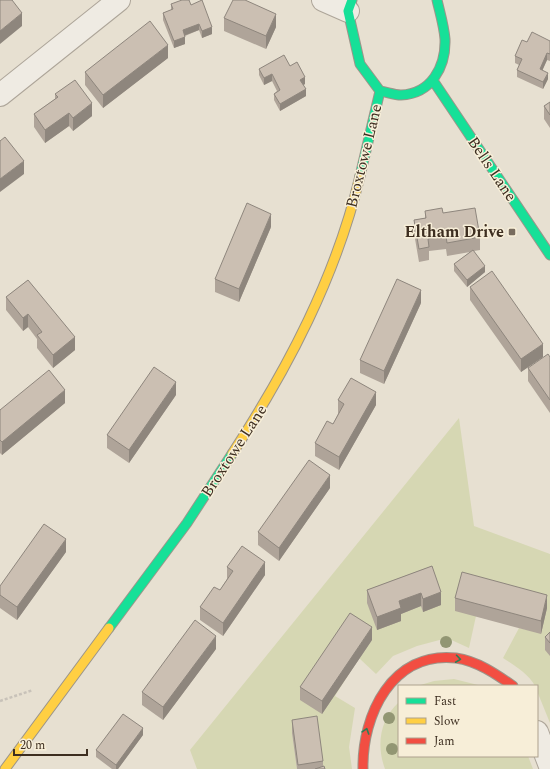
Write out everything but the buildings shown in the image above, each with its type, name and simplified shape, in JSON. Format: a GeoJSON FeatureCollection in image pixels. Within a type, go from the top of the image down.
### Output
{"type":"FeatureCollection","features":[{"type":"Feature","properties":{"kind":"main road"},"geometry":{"type":"LineString","coordinates":[[350,5],[360,64],[380,91],[401,95],[418,92],[434,82],[444,60],[445,44],[437,0]]}},
{"type":"Feature","properties":{"kind":"main road","name":"Bells Lane"},"geometry":{"type":"LineString","coordinates":[[434,82],[550,255]]}},
{"type":"Feature","properties":{"kind":"main road","name":"Broxtowe Lane"},"geometry":{"type":"LineString","coordinates":[[5,769],[187,523],[267,400],[319,299],[353,204],[380,91]]}},
{"type":"Feature","properties":{"kind":"main road"},"geometry":{"type":"LineString","coordinates":[[363,769],[362,752],[364,735],[371,715],[388,685],[400,672],[417,661],[434,657],[472,662],[497,673],[512,685]]}},
{"type":"Feature","properties":{"kind":"street"},"geometry":{"type":"LineString","coordinates":[[0,95],[119,0]]}},
{"type":"Feature","properties":{"kind":"street"},"geometry":{"type":"LineString","coordinates":[[323,0],[350,5]]}},
{"type":"Feature","properties":{"kind":"street"},"geometry":{"type":"LineString","coordinates":[[538,735],[550,766]]}},
{"type":"Feature","properties":{"kind":"green space"},"geometry":{"type":"Polygon","coordinates":[[[459,418],[474,526],[550,554],[550,723],[538,693],[538,685],[534,685],[521,670],[503,658],[519,628],[541,633],[476,616],[469,648],[447,638],[417,646],[393,656],[376,674],[359,658],[335,696],[355,708],[349,747],[352,769],[322,769],[292,733],[297,769],[197,769],[190,750],[459,418]],[[432,579],[399,614],[421,606],[423,611],[432,579]]]}},
{"type":"Feature","properties":{"kind":"green space"},"geometry":{"type":"Polygon","coordinates":[[[454,679],[478,685],[420,685],[434,681],[454,679]]]}},
{"type":"Feature","properties":{"kind":"green space"},"geometry":{"type":"Polygon","coordinates":[[[398,703],[398,757],[528,757],[533,769],[385,769],[382,760],[380,742],[384,724],[398,703]]]}},
{"type":"Feature","properties":{"kind":"traffic: fast"},"geometry":{"type":"LineString","coordinates":[[352,0],[348,11],[360,64],[380,91],[396,95],[421,90],[435,77],[439,69],[443,59],[445,39],[437,0]]}},
{"type":"Feature","properties":{"kind":"traffic: fast"},"geometry":{"type":"LineString","coordinates":[[434,82],[550,255]]}},
{"type":"Feature","properties":{"kind":"traffic: fast"},"geometry":{"type":"LineString","coordinates":[[360,176],[380,91]]}},
{"type":"Feature","properties":{"kind":"traffic: fast"},"geometry":{"type":"LineString","coordinates":[[109,628],[187,523],[232,454]]}},
{"type":"Feature","properties":{"kind":"traffic: slow"},"geometry":{"type":"LineString","coordinates":[[232,454],[253,422],[291,355],[308,321],[338,250],[360,176]]}},
{"type":"Feature","properties":{"kind":"traffic: slow"},"geometry":{"type":"LineString","coordinates":[[5,769],[109,628]]}},
{"type":"Feature","properties":{"kind":"traffic: jam"},"geometry":{"type":"LineString","coordinates":[[363,769],[364,748],[368,728],[375,708],[385,691],[398,676],[414,665],[434,659],[456,658],[471,662],[486,669],[512,685]]}},
{"type":"Feature","properties":{"kind":"place","name":"Eltham Drive"},"geometry":{"type":"Point","coordinates":[512,232]}}]}
